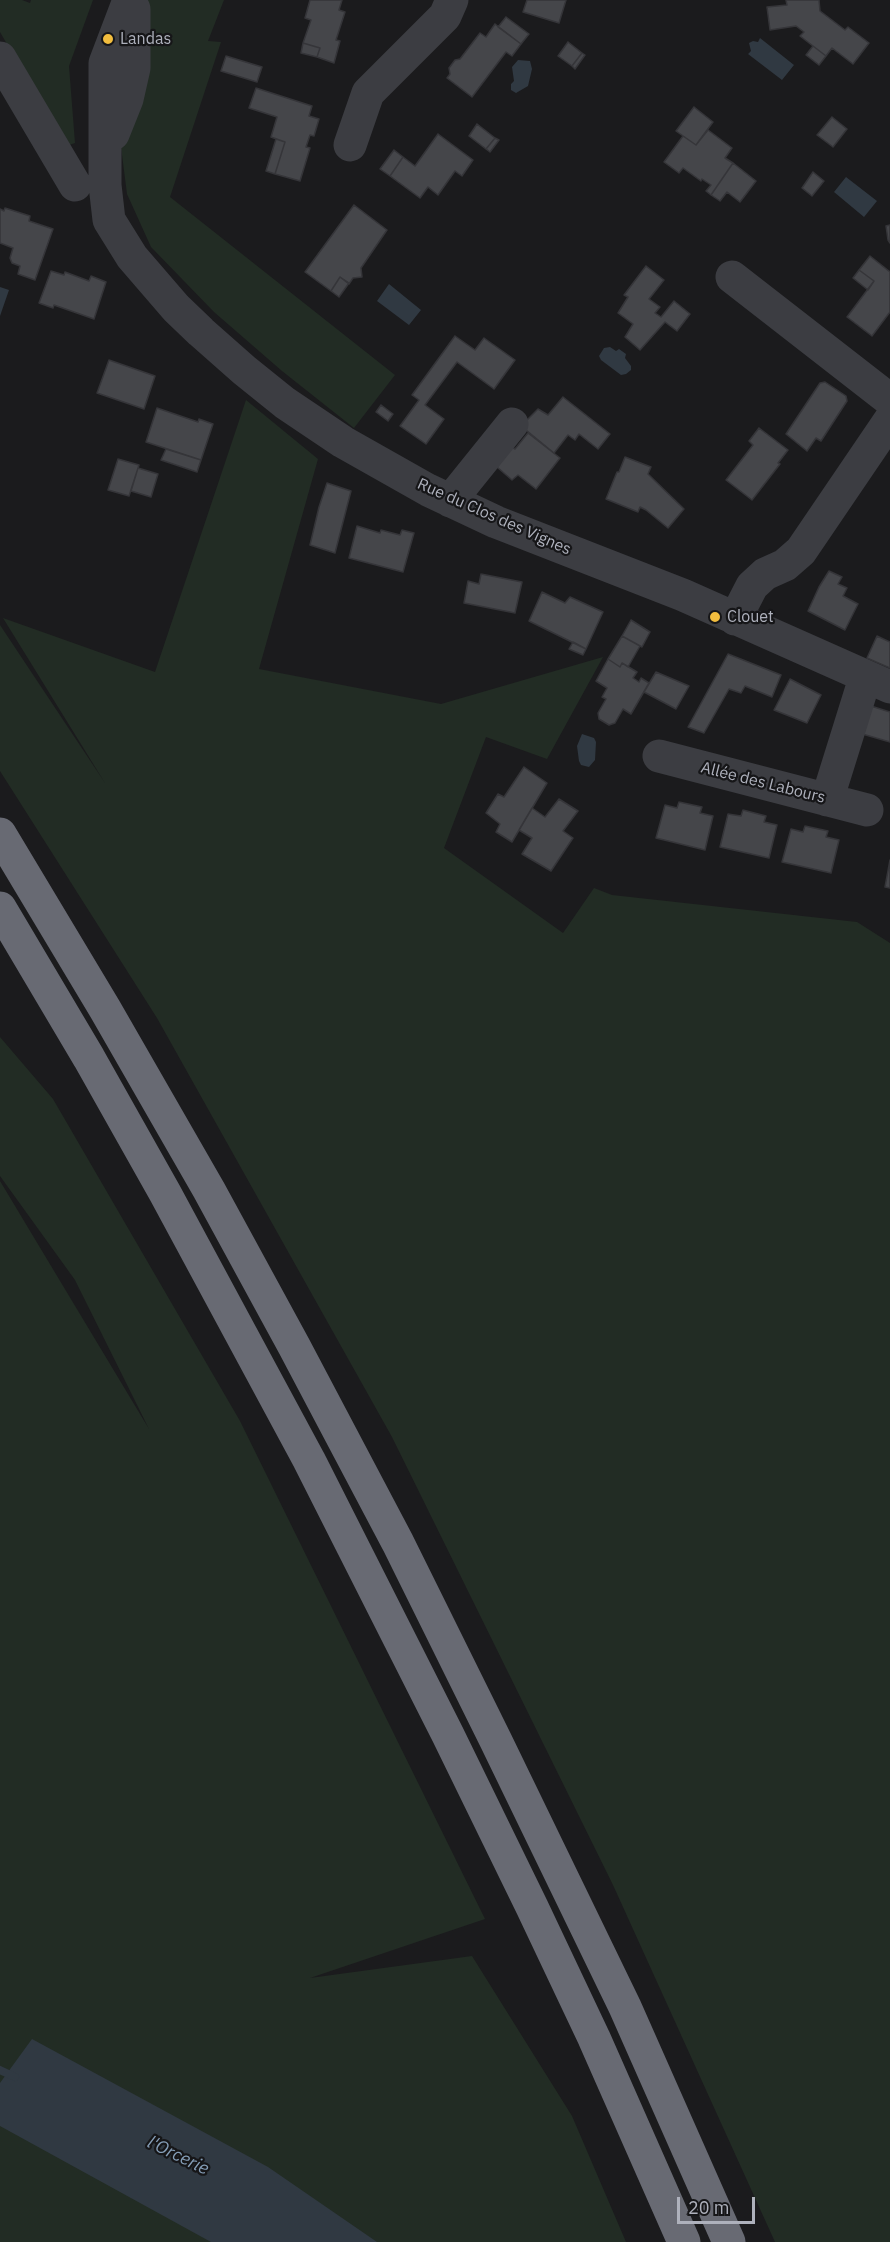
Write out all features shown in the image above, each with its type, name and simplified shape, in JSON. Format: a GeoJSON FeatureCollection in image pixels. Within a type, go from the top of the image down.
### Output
{"type":"FeatureCollection","features":[{"type":"Feature","properties":{"kind":"highway"},"geometry":{"type":"LineString","coordinates":[[0,834],[82,970],[209,1190],[392,1533],[625,2007],[729,2242]]}},
{"type":"Feature","properties":{"kind":"highway"},"geometry":{"type":"LineString","coordinates":[[0,908],[136,1141],[246,1340],[309,1460],[527,1896],[598,2048],[684,2242]]}},
{"type":"Feature","properties":{"kind":"street","name":"Rue du Clos des Vignes"},"geometry":{"type":"LineString","coordinates":[[129,0],[105,63],[106,208],[109,220],[122,244],[176,308],[244,370],[285,403],[344,442],[392,471],[450,501],[496,522],[683,596],[879,682]]}},
{"type":"Feature","properties":{"kind":"street"},"geometry":{"type":"LineString","coordinates":[[106,149],[127,99],[134,68],[134,0]]}},
{"type":"Feature","properties":{"kind":"street"},"geometry":{"type":"LineString","coordinates":[[350,145],[368,93],[445,16],[452,0]]}},
{"type":"Feature","properties":{"kind":"street"},"geometry":{"type":"LineString","coordinates":[[0,58],[75,185]]}},
{"type":"Feature","properties":{"kind":"street"},"geometry":{"type":"LineString","coordinates":[[732,278],[890,400]]}},
{"type":"Feature","properties":{"kind":"street"},"geometry":{"type":"LineString","coordinates":[[735,619],[752,586],[765,574],[785,565],[801,551],[890,420]]}},
{"type":"Feature","properties":{"kind":"street"},"geometry":{"type":"LineString","coordinates":[[450,501],[513,424]]}},
{"type":"Feature","properties":{"kind":"street"},"geometry":{"type":"LineString","coordinates":[[827,800],[861,691],[879,682]]}},
{"type":"Feature","properties":{"kind":"street","name":"Allée des Labours"},"geometry":{"type":"LineString","coordinates":[[659,756],[867,810]]}},
{"type":"Feature","properties":{"kind":"shaded area"},"geometry":{"type":"Polygon","coordinates":[[[0,0],[22,0],[30,3],[31,0],[93,0],[69,66],[75,143],[66,146],[0,32],[0,0]]]}},
{"type":"Feature","properties":{"kind":"shaded area"},"geometry":{"type":"Polygon","coordinates":[[[146,0],[224,0],[208,41],[221,42],[170,197],[395,375],[354,428],[282,371],[214,312],[151,247],[127,194],[121,147],[146,0]]]}},
{"type":"Feature","properties":{"kind":"shaded area"},"geometry":{"type":"Polygon","coordinates":[[[246,400],[318,459],[259,669],[441,704],[603,657],[547,759],[486,737],[444,848],[563,933],[594,888],[612,895],[857,922],[890,943],[890,2242],[775,2242],[613,1885],[392,1437],[157,1018],[0,771],[0,625],[105,783],[3,618],[155,672],[246,400]]]}},
{"type":"Feature","properties":{"kind":"shaded area"},"geometry":{"type":"Polygon","coordinates":[[[0,1037],[53,1099],[240,1421],[485,1919],[310,1978],[472,1956],[572,2116],[626,2242],[0,2242],[0,1181],[149,1429],[75,1280],[0,1176],[0,1037]]]}},
{"type":"Feature","properties":{"kind":"water"},"geometry":{"type":"Polygon","coordinates":[[[760,38],[794,65],[782,80],[748,54],[751,51],[749,43],[758,42],[760,38]]]}},
{"type":"Feature","properties":{"kind":"water"},"geometry":{"type":"Polygon","coordinates":[[[518,60],[530,61],[532,69],[528,86],[516,93],[511,90],[511,84],[514,81],[512,67],[518,60]]]}},
{"type":"Feature","properties":{"kind":"water"},"geometry":{"type":"Polygon","coordinates":[[[846,177],[877,201],[864,217],[834,192],[846,177]]]}},
{"type":"Feature","properties":{"kind":"water"},"geometry":{"type":"Polygon","coordinates":[[[389,284],[421,310],[409,325],[377,301],[389,284]]]}},
{"type":"Feature","properties":{"kind":"water"},"geometry":{"type":"Polygon","coordinates":[[[0,287],[9,290],[0,316],[0,287]]]}},
{"type":"Feature","properties":{"kind":"water"},"geometry":{"type":"Polygon","coordinates":[[[610,347],[626,354],[625,358],[631,370],[626,374],[621,375],[601,360],[599,356],[604,348],[610,347]]]}},
{"type":"Feature","properties":{"kind":"water"},"geometry":{"type":"Polygon","coordinates":[[[582,734],[594,738],[596,742],[595,760],[589,767],[581,765],[579,761],[577,746],[582,734]]]}},
{"type":"Feature","properties":{"kind":"water"},"geometry":{"type":"Polygon","coordinates":[[[32,2039],[268,2167],[377,2242],[211,2242],[0,2126],[0,2083],[32,2039]]]}},
{"type":"Feature","properties":{"kind":"building"},"geometry":{"type":"Polygon","coordinates":[[[310,0],[342,0],[339,10],[345,12],[336,40],[340,41],[334,63],[317,57],[320,48],[303,43],[311,20],[305,18],[310,0]]]}},
{"type":"Feature","properties":{"kind":"building"},"geometry":{"type":"Polygon","coordinates":[[[527,0],[566,0],[559,23],[523,12],[527,0]]]}},
{"type":"Feature","properties":{"kind":"building"},"geometry":{"type":"Polygon","coordinates":[[[786,0],[819,0],[820,11],[845,30],[848,27],[869,43],[853,64],[832,48],[826,56],[800,36],[804,32],[796,26],[770,30],[767,7],[787,5],[786,0]]]}},
{"type":"Feature","properties":{"kind":"building"},"geometry":{"type":"Polygon","coordinates":[[[506,17],[529,34],[521,44],[498,27],[506,17]]]}},
{"type":"Feature","properties":{"kind":"building"},"geometry":{"type":"Polygon","coordinates":[[[495,24],[521,44],[512,56],[506,52],[472,97],[447,78],[450,74],[449,68],[455,60],[460,59],[480,33],[486,37],[495,24]]]}},
{"type":"Feature","properties":{"kind":"building"},"geometry":{"type":"Polygon","coordinates":[[[568,42],[582,53],[572,66],[558,56],[568,42]]]}},
{"type":"Feature","properties":{"kind":"building"},"geometry":{"type":"Polygon","coordinates":[[[303,43],[320,48],[317,57],[301,53],[303,43]]]}},
{"type":"Feature","properties":{"kind":"building"},"geometry":{"type":"Polygon","coordinates":[[[813,46],[826,56],[819,65],[806,55],[813,46]]]}},
{"type":"Feature","properties":{"kind":"building"},"geometry":{"type":"Polygon","coordinates":[[[582,53],[585,55],[575,69],[572,66],[582,53]]]}},
{"type":"Feature","properties":{"kind":"building"},"geometry":{"type":"Polygon","coordinates":[[[226,56],[262,67],[257,82],[221,71],[226,56]]]}},
{"type":"Feature","properties":{"kind":"building"},"geometry":{"type":"Polygon","coordinates":[[[256,88],[312,106],[309,116],[319,119],[314,136],[310,135],[306,147],[310,148],[300,181],[275,174],[285,142],[271,137],[277,117],[249,108],[256,88]]]}},
{"type":"Feature","properties":{"kind":"building"},"geometry":{"type":"Polygon","coordinates":[[[694,107],[713,122],[696,145],[676,131],[694,107]]]}},
{"type":"Feature","properties":{"kind":"building"},"geometry":{"type":"Polygon","coordinates":[[[832,117],[847,129],[833,147],[817,135],[832,117]]]}},
{"type":"Feature","properties":{"kind":"building"},"geometry":{"type":"Polygon","coordinates":[[[477,124],[495,138],[486,149],[469,136],[477,124]]]}},
{"type":"Feature","properties":{"kind":"building"},"geometry":{"type":"Polygon","coordinates":[[[708,130],[732,148],[725,158],[733,163],[711,195],[706,191],[711,185],[683,168],[679,173],[664,162],[683,136],[696,145],[708,130]]]}},
{"type":"Feature","properties":{"kind":"building"},"geometry":{"type":"Polygon","coordinates":[[[438,134],[473,160],[462,176],[455,171],[438,195],[428,187],[420,198],[390,176],[403,157],[415,166],[438,134]]]}},
{"type":"Feature","properties":{"kind":"building"},"geometry":{"type":"Polygon","coordinates":[[[495,138],[499,140],[490,152],[486,149],[495,138]]]}},
{"type":"Feature","properties":{"kind":"building"},"geometry":{"type":"Polygon","coordinates":[[[276,139],[285,142],[275,174],[266,171],[276,139]]]}},
{"type":"Feature","properties":{"kind":"building"},"geometry":{"type":"Polygon","coordinates":[[[394,150],[403,157],[390,176],[380,169],[394,150]]]}},
{"type":"Feature","properties":{"kind":"building"},"geometry":{"type":"Polygon","coordinates":[[[733,163],[756,181],[740,202],[727,192],[720,201],[711,195],[733,163]]]}},
{"type":"Feature","properties":{"kind":"building"},"geometry":{"type":"Polygon","coordinates":[[[813,172],[824,181],[812,196],[802,188],[813,172]]]}},
{"type":"Feature","properties":{"kind":"building"},"geometry":{"type":"Polygon","coordinates":[[[354,205],[387,230],[361,268],[362,277],[353,278],[349,284],[340,277],[331,291],[305,272],[354,205]]]}},
{"type":"Feature","properties":{"kind":"building"},"geometry":{"type":"Polygon","coordinates":[[[5,208],[30,216],[29,221],[53,229],[35,280],[18,274],[20,266],[12,263],[10,258],[13,248],[0,243],[0,209],[4,211],[5,208]]]}},
{"type":"Feature","properties":{"kind":"building"},"geometry":{"type":"Polygon","coordinates":[[[890,225],[890,243],[886,226],[890,225]]]}},
{"type":"Feature","properties":{"kind":"building"},"geometry":{"type":"Polygon","coordinates":[[[870,256],[890,272],[890,312],[872,336],[847,317],[874,281],[859,270],[870,256]]]}},
{"type":"Feature","properties":{"kind":"building"},"geometry":{"type":"Polygon","coordinates":[[[646,266],[664,280],[649,299],[660,307],[655,313],[661,317],[674,301],[690,314],[677,331],[665,322],[640,350],[625,337],[633,324],[618,313],[628,297],[624,295],[646,266]]]}},
{"type":"Feature","properties":{"kind":"building"},"geometry":{"type":"Polygon","coordinates":[[[859,270],[874,281],[868,290],[853,278],[859,270]]]}},
{"type":"Feature","properties":{"kind":"building"},"geometry":{"type":"Polygon","coordinates":[[[51,271],[64,275],[65,272],[89,281],[91,276],[106,282],[94,319],[54,305],[53,308],[39,303],[51,271]]]}},
{"type":"Feature","properties":{"kind":"building"},"geometry":{"type":"Polygon","coordinates":[[[340,277],[349,283],[339,297],[331,291],[340,277]]]}},
{"type":"Feature","properties":{"kind":"building"},"geometry":{"type":"Polygon","coordinates":[[[455,336],[475,350],[484,338],[515,360],[494,389],[457,362],[425,405],[444,419],[426,444],[400,426],[419,400],[412,395],[455,336]]]}},
{"type":"Feature","properties":{"kind":"building"},"geometry":{"type":"Polygon","coordinates":[[[109,360],[155,376],[144,409],[97,393],[109,360]]]}},
{"type":"Feature","properties":{"kind":"building"},"geometry":{"type":"Polygon","coordinates":[[[825,382],[846,396],[847,401],[821,441],[816,438],[807,451],[786,434],[820,383],[825,382]]]}},
{"type":"Feature","properties":{"kind":"building"},"geometry":{"type":"Polygon","coordinates":[[[563,397],[610,434],[598,449],[579,434],[575,440],[568,435],[554,453],[521,426],[538,409],[548,415],[563,397]]]}},
{"type":"Feature","properties":{"kind":"building"},"geometry":{"type":"Polygon","coordinates":[[[381,405],[393,414],[388,421],[376,412],[381,405]]]}},
{"type":"Feature","properties":{"kind":"building"},"geometry":{"type":"Polygon","coordinates":[[[157,408],[198,422],[199,419],[213,424],[201,460],[146,442],[157,408]]]}},
{"type":"Feature","properties":{"kind":"building"},"geometry":{"type":"Polygon","coordinates":[[[759,428],[788,450],[752,500],[726,480],[753,445],[749,441],[759,428]]]}},
{"type":"Feature","properties":{"kind":"building"},"geometry":{"type":"Polygon","coordinates":[[[528,433],[560,458],[536,489],[518,475],[512,480],[490,461],[504,442],[515,449],[528,433]]]}},
{"type":"Feature","properties":{"kind":"building"},"geometry":{"type":"Polygon","coordinates":[[[166,449],[201,460],[197,472],[161,460],[166,449]]]}},
{"type":"Feature","properties":{"kind":"building"},"geometry":{"type":"Polygon","coordinates":[[[625,457],[651,467],[648,474],[684,509],[668,528],[640,507],[638,512],[606,499],[625,457]]]}},
{"type":"Feature","properties":{"kind":"building"},"geometry":{"type":"Polygon","coordinates":[[[118,459],[139,465],[129,496],[108,490],[118,459]]]}},
{"type":"Feature","properties":{"kind":"building"},"geometry":{"type":"Polygon","coordinates":[[[138,468],[158,474],[151,497],[131,491],[138,468]]]}},
{"type":"Feature","properties":{"kind":"building"},"geometry":{"type":"Polygon","coordinates":[[[327,483],[351,491],[335,553],[310,545],[327,483]]]}},
{"type":"Feature","properties":{"kind":"building"},"geometry":{"type":"Polygon","coordinates":[[[357,526],[380,533],[381,530],[400,535],[402,530],[414,533],[403,572],[349,558],[357,526]]]}},
{"type":"Feature","properties":{"kind":"building"},"geometry":{"type":"Polygon","coordinates":[[[829,571],[842,577],[838,584],[847,588],[843,596],[858,604],[845,630],[808,611],[829,571]]]}},
{"type":"Feature","properties":{"kind":"building"},"geometry":{"type":"Polygon","coordinates":[[[481,574],[522,582],[515,613],[464,603],[468,581],[479,584],[481,574]]]}},
{"type":"Feature","properties":{"kind":"building"},"geometry":{"type":"Polygon","coordinates":[[[542,592],[565,603],[570,597],[603,612],[586,649],[529,621],[542,592]]]}},
{"type":"Feature","properties":{"kind":"building"},"geometry":{"type":"Polygon","coordinates":[[[631,620],[650,632],[642,647],[622,636],[631,620]]]}},
{"type":"Feature","properties":{"kind":"building"},"geometry":{"type":"Polygon","coordinates":[[[622,636],[640,646],[628,667],[622,663],[620,667],[608,659],[622,636]]]}},
{"type":"Feature","properties":{"kind":"building"},"geometry":{"type":"Polygon","coordinates":[[[877,636],[890,642],[890,668],[867,658],[877,636]]]}},
{"type":"Feature","properties":{"kind":"building"},"geometry":{"type":"Polygon","coordinates":[[[573,642],[586,649],[583,655],[569,649],[573,642]]]}},
{"type":"Feature","properties":{"kind":"building"},"geometry":{"type":"Polygon","coordinates":[[[728,654],[781,675],[772,697],[745,686],[741,693],[729,689],[704,733],[688,727],[728,654]]]}},
{"type":"Feature","properties":{"kind":"building"},"geometry":{"type":"Polygon","coordinates":[[[608,659],[620,667],[622,663],[637,672],[633,678],[639,682],[641,678],[649,683],[631,714],[623,709],[615,723],[609,725],[599,719],[598,713],[606,699],[602,697],[607,688],[596,681],[608,659]]]}},
{"type":"Feature","properties":{"kind":"building"},"geometry":{"type":"Polygon","coordinates":[[[656,672],[689,686],[676,709],[644,692],[656,672]]]}},
{"type":"Feature","properties":{"kind":"building"},"geometry":{"type":"Polygon","coordinates":[[[790,679],[821,695],[807,723],[774,710],[790,679]]]}},
{"type":"Feature","properties":{"kind":"building"},"geometry":{"type":"Polygon","coordinates":[[[871,706],[890,712],[890,742],[852,731],[871,706]]]}},
{"type":"Feature","properties":{"kind":"building"},"geometry":{"type":"Polygon","coordinates":[[[524,767],[547,783],[512,842],[496,832],[500,824],[486,813],[498,794],[504,797],[524,767]]]}},
{"type":"Feature","properties":{"kind":"building"},"geometry":{"type":"Polygon","coordinates":[[[559,799],[578,811],[563,831],[573,838],[551,871],[522,854],[532,838],[519,830],[532,808],[545,817],[559,799]]]}},
{"type":"Feature","properties":{"kind":"building"},"geometry":{"type":"Polygon","coordinates":[[[679,802],[702,807],[700,813],[713,816],[705,850],[656,838],[665,805],[677,808],[679,802]]]}},
{"type":"Feature","properties":{"kind":"building"},"geometry":{"type":"Polygon","coordinates":[[[743,810],[766,816],[764,822],[777,825],[769,858],[720,847],[728,814],[741,816],[743,810]]]}},
{"type":"Feature","properties":{"kind":"building"},"geometry":{"type":"Polygon","coordinates":[[[805,826],[828,831],[826,837],[839,840],[831,873],[782,862],[791,829],[803,832],[805,826]]]}},
{"type":"Feature","properties":{"kind":"building"},"geometry":{"type":"Polygon","coordinates":[[[890,860],[890,888],[885,887],[890,860]]]}},
{"type":"Feature","properties":{"kind":"waterway","name":"l'Orcerie"},"geometry":{"type":"LineString","coordinates":[[0,2070],[15,2077]]}},
{"type":"Feature","properties":{"kind":"place","name":"Landas"},"geometry":{"type":"Point","coordinates":[108,39]}},
{"type":"Feature","properties":{"kind":"place","name":"Clouet"},"geometry":{"type":"Point","coordinates":[715,617]}}]}
